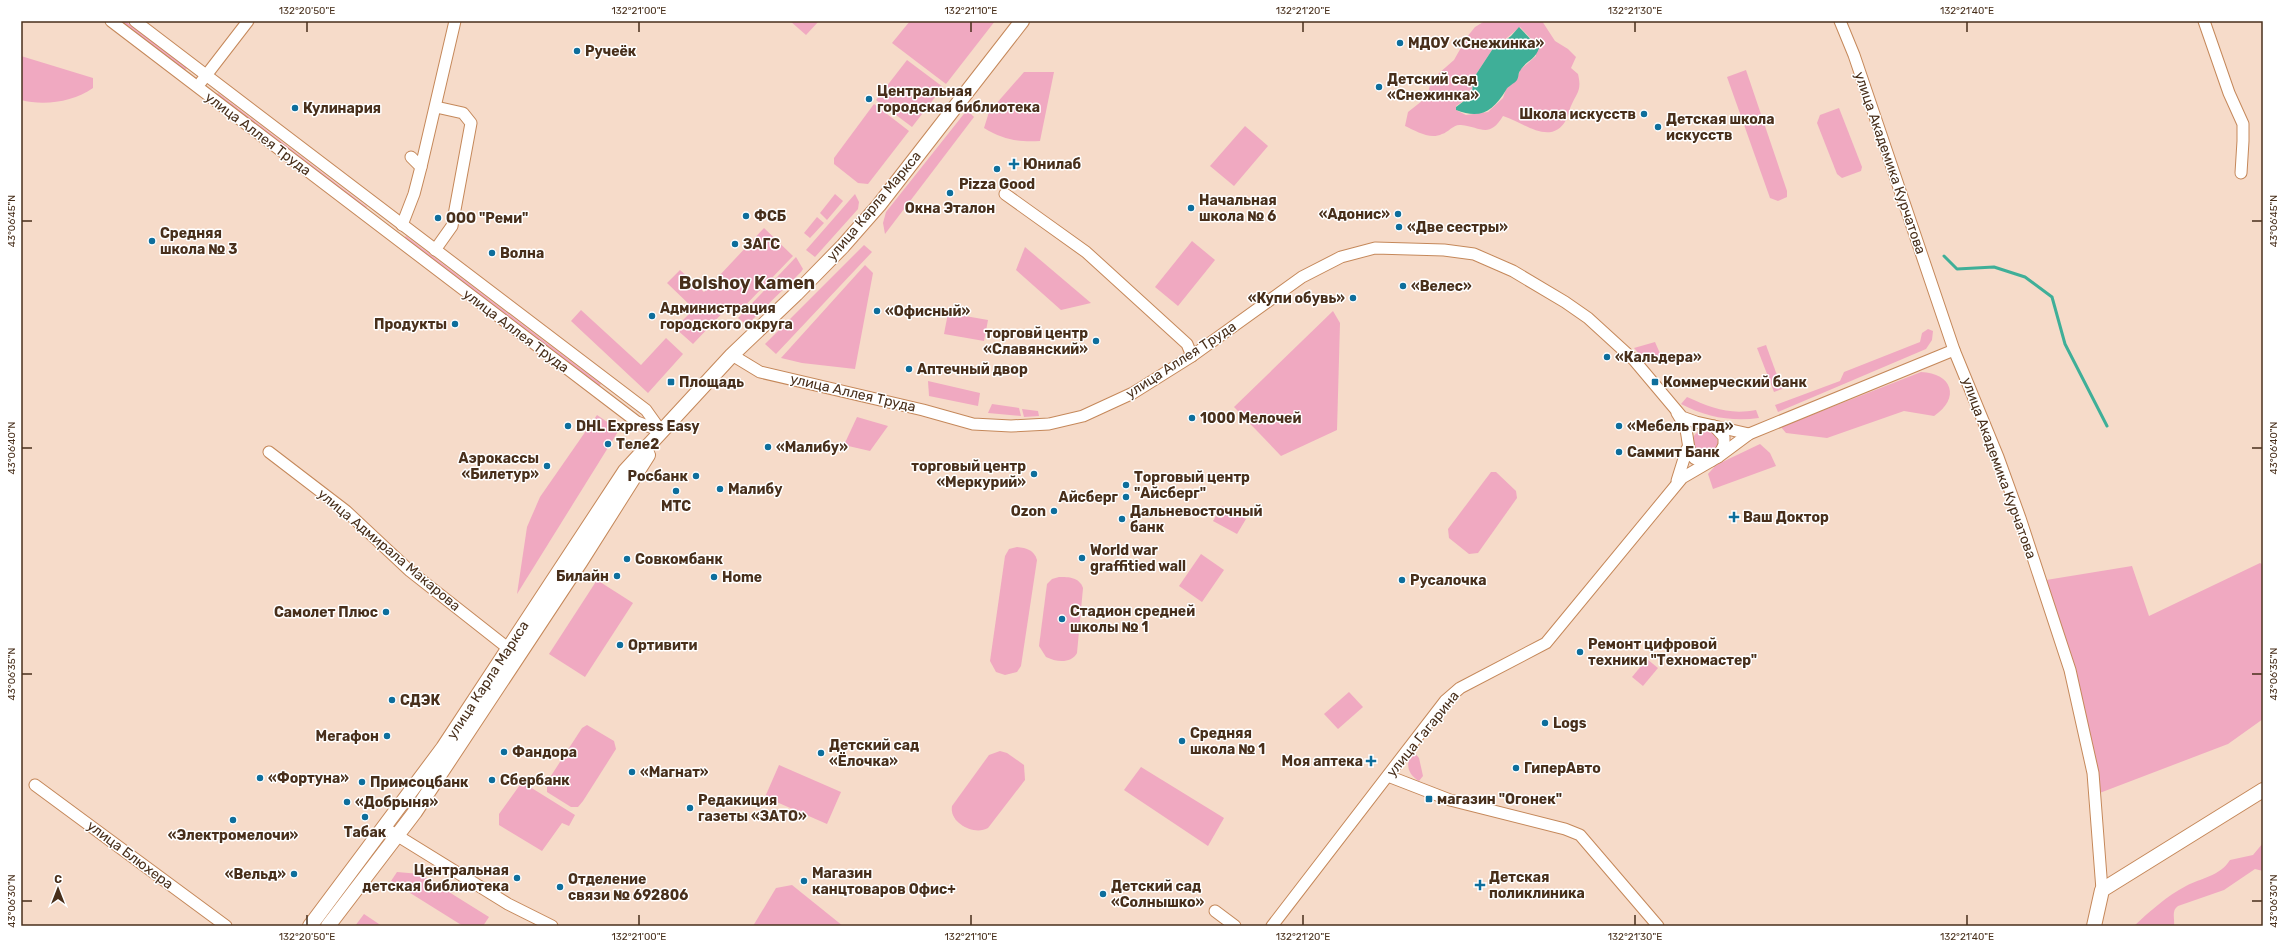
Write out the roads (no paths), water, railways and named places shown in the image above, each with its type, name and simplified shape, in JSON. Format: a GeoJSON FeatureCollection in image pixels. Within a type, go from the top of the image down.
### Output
{"type":"FeatureCollection","features":[{"type":"Feature","properties":{"kind":"main road","name":"улица Карла Маркса"},"geometry":{"type":"LineString","coordinates":[[310,926],[385,828],[443,748],[625,471],[732,355],[796,294],[879,205],[1022,21]]}},
{"type":"Feature","properties":{"kind":"main road","name":"улица Карла Маркса"},"geometry":{"type":"LineString","coordinates":[[328,926],[397,836],[581,561],[661,431]]}},
{"type":"Feature","properties":{"kind":"main road"},"geometry":{"type":"LineString","coordinates":[[2102,890],[2263,790]]}},
{"type":"Feature","properties":{"kind":"main road","name":"улица Академика Курчатова"},"geometry":{"type":"LineString","coordinates":[[2094,926],[2102,890]]}},
{"type":"Feature","properties":{"kind":"street","name":"улица Аллея Труда"},"geometry":{"type":"LineString","coordinates":[[110,21],[637,422],[661,431]]}},
{"type":"Feature","properties":{"kind":"street","name":"улица Аллея Труда"},"geometry":{"type":"LineString","coordinates":[[135,21],[205,76],[646,410],[661,431]]}},
{"type":"Feature","properties":{"kind":"street"},"geometry":{"type":"LineString","coordinates":[[197,87],[248,21]]}},
{"type":"Feature","properties":{"kind":"street"},"geometry":{"type":"LineString","coordinates":[[402,224],[421,167],[455,21]]}},
{"type":"Feature","properties":{"kind":"street","name":"улица Академика Курчатова"},"geometry":{"type":"LineString","coordinates":[[1840,21],[1854,55],[1954,350],[1998,456],[2070,670],[2093,773],[2102,890]]}},
{"type":"Feature","properties":{"kind":"street"},"geometry":{"type":"LineString","coordinates":[[2204,21],[2229,93],[2242,124],[2244,142],[2241,173]]}},
{"type":"Feature","properties":{"kind":"street"},"geometry":{"type":"LineString","coordinates":[[435,250],[452,226],[471,123],[463,113],[436,107]]}},
{"type":"Feature","properties":{"kind":"street"},"geometry":{"type":"LineString","coordinates":[[411,157],[421,167]]}},
{"type":"Feature","properties":{"kind":"street"},"geometry":{"type":"LineString","coordinates":[[1005,194],[1086,252],[1187,344],[1192,356]]}},
{"type":"Feature","properties":{"kind":"street","name":"улица Аллея Труда"},"geometry":{"type":"LineString","coordinates":[[732,355],[760,372],[923,410],[973,424],[1012,426],[1049,424],[1083,416],[1133,393],[1192,356],[1302,277],[1358,251],[1385,248],[1470,253],[1513,272],[1565,302],[1588,318],[1634,360],[1674,409]]}},
{"type":"Feature","properties":{"kind":"street"},"geometry":{"type":"LineString","coordinates":[[1677,481],[1715,459],[1749,434],[1954,350]]}},
{"type":"Feature","properties":{"kind":"street"},"geometry":{"type":"LineString","coordinates":[[1674,409],[1689,420],[1749,434]]}},
{"type":"Feature","properties":{"kind":"street"},"geometry":{"type":"LineString","coordinates":[[1674,409],[1685,427],[1687,445],[1697,460],[1715,459]]}},
{"type":"Feature","properties":{"kind":"street"},"geometry":{"type":"LineString","coordinates":[[1677,481],[1693,429],[1711,425]]}},
{"type":"Feature","properties":{"kind":"street"},"geometry":{"type":"LineString","coordinates":[[1711,425],[1724,437],[1724,445],[1715,459]]}},
{"type":"Feature","properties":{"kind":"street","name":"улица Адмирала Макарова"},"geometry":{"type":"LineString","coordinates":[[269,452],[346,512],[410,571],[509,648]]}},
{"type":"Feature","properties":{"kind":"street","name":"улица Гагарина"},"geometry":{"type":"LineString","coordinates":[[1272,926],[1441,707],[1460,688],[1546,644],[1677,481]]}},
{"type":"Feature","properties":{"kind":"street"},"geometry":{"type":"LineString","coordinates":[[1388,776],[1450,800],[1565,829],[1580,835],[1658,926]]}},
{"type":"Feature","properties":{"kind":"street","name":"улица Блюхера"},"geometry":{"type":"LineString","coordinates":[[35,785],[226,926]]}},
{"type":"Feature","properties":{"kind":"street"},"geometry":{"type":"LineString","coordinates":[[385,828],[508,904],[552,926]]}},
{"type":"Feature","properties":{"kind":"street"},"geometry":{"type":"LineString","coordinates":[[1215,911],[1235,926]]}},
{"type":"Feature","properties":{"kind":"water"},"geometry":{"type":"Polygon","coordinates":[[[1519,27],[1539,48],[1535,56],[1522,67],[1517,80],[1486,112],[1473,114],[1456,110],[1456,107],[1472,95],[1473,79],[1492,50],[1511,36],[1519,27]]]}},
{"type":"Feature","properties":{"kind":"waterway"},"geometry":{"type":"LineString","coordinates":[[1944,256],[1957,269],[1994,267],[2025,277],[2052,297],[2065,344],[2107,426]]}},
{"type":"Feature","properties":{"kind":"place","name":"МДОУ «Снежинка»"},"geometry":{"type":"Point","coordinates":[1400,43]}},
{"type":"Feature","properties":{"kind":"place","name":"Ручеёк"},"geometry":{"type":"Point","coordinates":[577,51]}},
{"type":"Feature","properties":{"kind":"place","name":"Детский сад «Снежинка»"},"geometry":{"type":"Point","coordinates":[1379,87]}},
{"type":"Feature","properties":{"kind":"place","name":"Центральная городская библиотека"},"geometry":{"type":"Point","coordinates":[869,99]}},
{"type":"Feature","properties":{"kind":"place","name":"Кулинария"},"geometry":{"type":"Point","coordinates":[295,108]}},
{"type":"Feature","properties":{"kind":"place","name":"Школа искусств"},"geometry":{"type":"Point","coordinates":[1644,114]}},
{"type":"Feature","properties":{"kind":"place","name":"Детская школа искусств"},"geometry":{"type":"Point","coordinates":[1658,127]}},
{"type":"Feature","properties":{"kind":"place","name":"Юнилаб"},"geometry":{"type":"Point","coordinates":[1014,164]}},
{"type":"Feature","properties":{"kind":"place","name":"Pizza Good"},"geometry":{"type":"Point","coordinates":[997,169]}},
{"type":"Feature","properties":{"kind":"place","name":"Окна Эталон"},"geometry":{"type":"Point","coordinates":[950,193]}},
{"type":"Feature","properties":{"kind":"place","name":"Начальная школа № 6"},"geometry":{"type":"Point","coordinates":[1191,208]}},
{"type":"Feature","properties":{"kind":"place","name":"«Адонис»"},"geometry":{"type":"Point","coordinates":[1398,214]}},
{"type":"Feature","properties":{"kind":"place","name":"ФСБ"},"geometry":{"type":"Point","coordinates":[746,216]}},
{"type":"Feature","properties":{"kind":"place","name":"ООО \"Реми\""},"geometry":{"type":"Point","coordinates":[438,218]}},
{"type":"Feature","properties":{"kind":"place","name":"«Две сестры»"},"geometry":{"type":"Point","coordinates":[1399,227]}},
{"type":"Feature","properties":{"kind":"place","name":"Средняя школа № 3"},"geometry":{"type":"Point","coordinates":[152,241]}},
{"type":"Feature","properties":{"kind":"place","name":"ЗАГС"},"geometry":{"type":"Point","coordinates":[735,244]}},
{"type":"Feature","properties":{"kind":"place","name":"Волна"},"geometry":{"type":"Point","coordinates":[492,253]}},
{"type":"Feature","properties":{"kind":"place","name":"«Велес»"},"geometry":{"type":"Point","coordinates":[1403,286]}},
{"type":"Feature","properties":{"kind":"place","name":"«Купи обувь»"},"geometry":{"type":"Point","coordinates":[1353,298]}},
{"type":"Feature","properties":{"kind":"place","name":"«Офисный»"},"geometry":{"type":"Point","coordinates":[877,311]}},
{"type":"Feature","properties":{"kind":"place","name":"Администрация городского округа"},"geometry":{"type":"Point","coordinates":[652,316]}},
{"type":"Feature","properties":{"kind":"place","name":"Продукты"},"geometry":{"type":"Point","coordinates":[455,324]}},
{"type":"Feature","properties":{"kind":"place","name":"торговй центр «Славянский»"},"geometry":{"type":"Point","coordinates":[1096,341]}},
{"type":"Feature","properties":{"kind":"place","name":"«Кальдера»"},"geometry":{"type":"Point","coordinates":[1607,357]}},
{"type":"Feature","properties":{"kind":"place","name":"Аптечный двор"},"geometry":{"type":"Point","coordinates":[909,369]}},
{"type":"Feature","properties":{"kind":"place","name":"Площадь"},"geometry":{"type":"Point","coordinates":[671,382]}},
{"type":"Feature","properties":{"kind":"place","name":"Коммерческий банк"},"geometry":{"type":"Point","coordinates":[1655,382]}},
{"type":"Feature","properties":{"kind":"place","name":"1000 Мелочей"},"geometry":{"type":"Point","coordinates":[1192,418]}},
{"type":"Feature","properties":{"kind":"place","name":"DHL Express Easy"},"geometry":{"type":"Point","coordinates":[568,426]}},
{"type":"Feature","properties":{"kind":"place","name":"«Мебель град»"},"geometry":{"type":"Point","coordinates":[1619,426]}},
{"type":"Feature","properties":{"kind":"place","name":"Теле2"},"geometry":{"type":"Point","coordinates":[608,444]}},
{"type":"Feature","properties":{"kind":"place","name":"«Малибу»"},"geometry":{"type":"Point","coordinates":[768,447]}},
{"type":"Feature","properties":{"kind":"place","name":"Саммит Банк"},"geometry":{"type":"Point","coordinates":[1619,452]}},
{"type":"Feature","properties":{"kind":"place","name":"Аэрокассы «Билетур»"},"geometry":{"type":"Point","coordinates":[547,466]}},
{"type":"Feature","properties":{"kind":"place","name":"торговый центр «Меркурий»"},"geometry":{"type":"Point","coordinates":[1034,474]}},
{"type":"Feature","properties":{"kind":"place","name":"Росбанк"},"geometry":{"type":"Point","coordinates":[696,476]}},
{"type":"Feature","properties":{"kind":"place","name":"Торговый центр \"Айсберг\""},"geometry":{"type":"Point","coordinates":[1126,485]}},
{"type":"Feature","properties":{"kind":"place","name":"Малибу"},"geometry":{"type":"Point","coordinates":[720,489]}},
{"type":"Feature","properties":{"kind":"place","name":"МТС"},"geometry":{"type":"Point","coordinates":[676,491]}},
{"type":"Feature","properties":{"kind":"place","name":"Айсберг"},"geometry":{"type":"Point","coordinates":[1126,497]}},
{"type":"Feature","properties":{"kind":"place","name":"Ozon"},"geometry":{"type":"Point","coordinates":[1054,511]}},
{"type":"Feature","properties":{"kind":"place","name":"Ваш Доктор"},"geometry":{"type":"Point","coordinates":[1734,517]}},
{"type":"Feature","properties":{"kind":"place","name":"Дальневосточный банк"},"geometry":{"type":"Point","coordinates":[1122,519]}},
{"type":"Feature","properties":{"kind":"place","name":"World war graffitied wall"},"geometry":{"type":"Point","coordinates":[1082,558]}},
{"type":"Feature","properties":{"kind":"place","name":"Совкомбанк"},"geometry":{"type":"Point","coordinates":[627,559]}},
{"type":"Feature","properties":{"kind":"place","name":"Билайн"},"geometry":{"type":"Point","coordinates":[617,576]}},
{"type":"Feature","properties":{"kind":"place","name":"Home"},"geometry":{"type":"Point","coordinates":[714,577]}},
{"type":"Feature","properties":{"kind":"place","name":"Русалочка"},"geometry":{"type":"Point","coordinates":[1402,580]}},
{"type":"Feature","properties":{"kind":"place","name":"Самолет Плюс"},"geometry":{"type":"Point","coordinates":[386,612]}},
{"type":"Feature","properties":{"kind":"place","name":"Стадион средней школы № 1"},"geometry":{"type":"Point","coordinates":[1062,619]}},
{"type":"Feature","properties":{"kind":"place","name":"Ортивити"},"geometry":{"type":"Point","coordinates":[620,645]}},
{"type":"Feature","properties":{"kind":"place","name":"Ремонт цифровой техники \"Техномастер\""},"geometry":{"type":"Point","coordinates":[1580,652]}},
{"type":"Feature","properties":{"kind":"place","name":"СДЭК"},"geometry":{"type":"Point","coordinates":[392,700]}},
{"type":"Feature","properties":{"kind":"place","name":"Logs"},"geometry":{"type":"Point","coordinates":[1545,723]}},
{"type":"Feature","properties":{"kind":"place","name":"Мегафон"},"geometry":{"type":"Point","coordinates":[387,736]}},
{"type":"Feature","properties":{"kind":"place","name":"Средняя школа № 1"},"geometry":{"type":"Point","coordinates":[1182,741]}},
{"type":"Feature","properties":{"kind":"place","name":"Фандора"},"geometry":{"type":"Point","coordinates":[504,752]}},
{"type":"Feature","properties":{"kind":"place","name":"Детский сад «Ёлочка»"},"geometry":{"type":"Point","coordinates":[821,753]}},
{"type":"Feature","properties":{"kind":"place","name":"Моя аптека"},"geometry":{"type":"Point","coordinates":[1371,761]}},
{"type":"Feature","properties":{"kind":"place","name":"ГиперАвто"},"geometry":{"type":"Point","coordinates":[1516,768]}},
{"type":"Feature","properties":{"kind":"place","name":"«Магнат»"},"geometry":{"type":"Point","coordinates":[632,772]}},
{"type":"Feature","properties":{"kind":"place","name":"«Фортуна»"},"geometry":{"type":"Point","coordinates":[260,778]}},
{"type":"Feature","properties":{"kind":"place","name":"Сбербанк"},"geometry":{"type":"Point","coordinates":[492,780]}},
{"type":"Feature","properties":{"kind":"place","name":"Примсоцбанк"},"geometry":{"type":"Point","coordinates":[362,782]}},
{"type":"Feature","properties":{"kind":"place","name":"магазин \"Огонек\""},"geometry":{"type":"Point","coordinates":[1429,799]}},
{"type":"Feature","properties":{"kind":"place","name":"«Добрыня»"},"geometry":{"type":"Point","coordinates":[347,802]}},
{"type":"Feature","properties":{"kind":"place","name":"Редакиция газеты «ЗАТО»"},"geometry":{"type":"Point","coordinates":[690,808]}},
{"type":"Feature","properties":{"kind":"place","name":"Табак"},"geometry":{"type":"Point","coordinates":[365,817]}},
{"type":"Feature","properties":{"kind":"place","name":"«Электромелочи»"},"geometry":{"type":"Point","coordinates":[233,820]}},
{"type":"Feature","properties":{"kind":"place","name":"«Вельд»"},"geometry":{"type":"Point","coordinates":[294,874]}},
{"type":"Feature","properties":{"kind":"place","name":"Центральная детская библиотека"},"geometry":{"type":"Point","coordinates":[517,878]}},
{"type":"Feature","properties":{"kind":"place","name":"Магазин канцтоваров Офис+"},"geometry":{"type":"Point","coordinates":[804,881]}},
{"type":"Feature","properties":{"kind":"place","name":"Детская поликлиника"},"geometry":{"type":"Point","coordinates":[1480,885]}},
{"type":"Feature","properties":{"kind":"place","name":"Отделение связи № 692806"},"geometry":{"type":"Point","coordinates":[560,887]}},
{"type":"Feature","properties":{"kind":"place","name":"Детский сад «Солнышко»"},"geometry":{"type":"Point","coordinates":[1103,894]}},
{"type":"Feature","properties":{"kind":"district","name":"Bolshoy Kamen"},"geometry":{"type":"Point","coordinates":[747,283]}}]}
